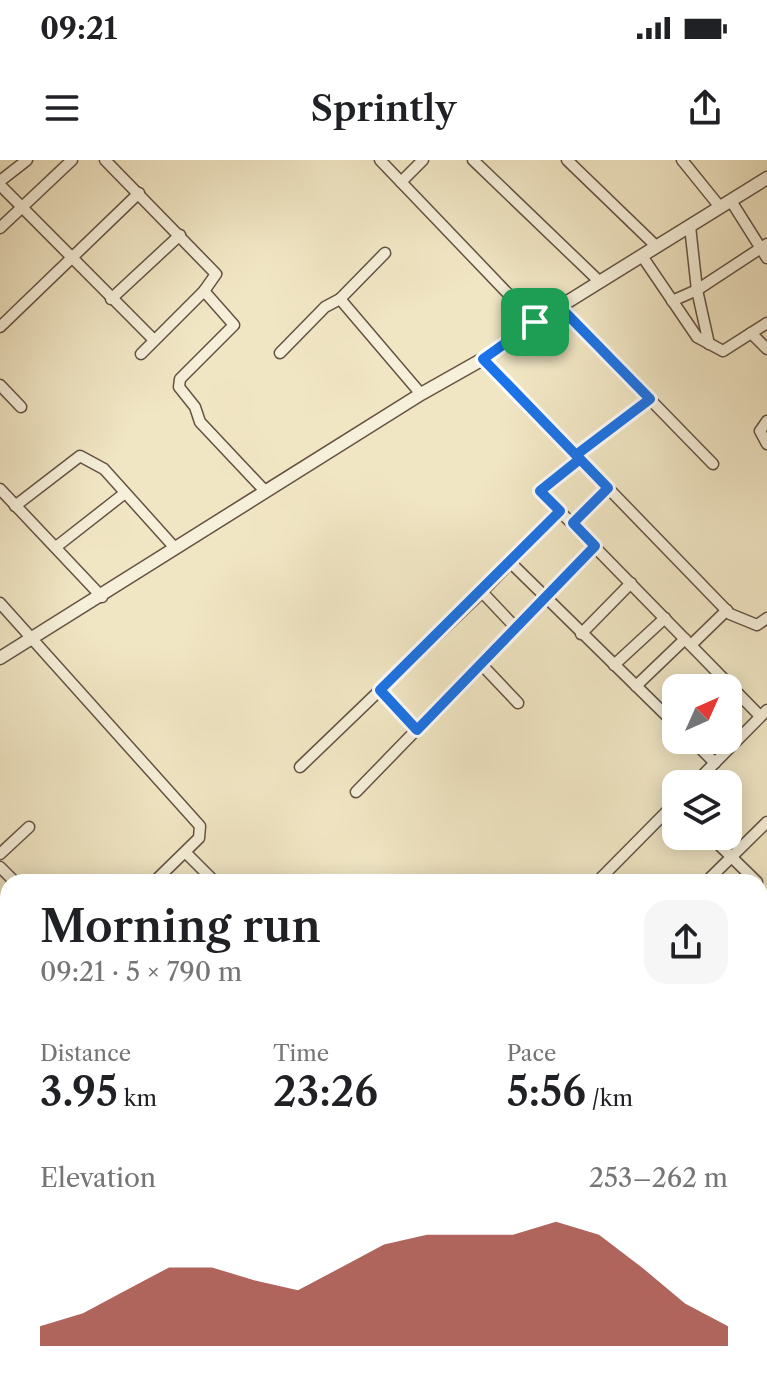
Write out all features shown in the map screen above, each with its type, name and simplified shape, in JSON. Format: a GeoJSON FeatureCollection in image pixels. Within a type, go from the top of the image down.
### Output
{"type":"FeatureCollection","features":[{"type":"Feature","properties":{"kind":"street"},"geometry":{"type":"LineString","coordinates":[[27,160],[0,183],[70,259],[154,340]]}},
{"type":"Feature","properties":{"kind":"street"},"geometry":{"type":"LineString","coordinates":[[0,228],[72,160]]}},
{"type":"Feature","properties":{"kind":"street"},"geometry":{"type":"LineString","coordinates":[[105,160],[216,274],[204,291],[141,354]]}},
{"type":"Feature","properties":{"kind":"street"},"geometry":{"type":"LineString","coordinates":[[380,160],[535,322]]}},
{"type":"Feature","properties":{"kind":"street"},"geometry":{"type":"LineString","coordinates":[[401,182],[423,160]]}},
{"type":"Feature","properties":{"kind":"street"},"geometry":{"type":"LineString","coordinates":[[473,160],[600,282]]}},
{"type":"Feature","properties":{"kind":"street"},"geometry":{"type":"LineString","coordinates":[[567,160],[656,246]]}},
{"type":"Feature","properties":{"kind":"street"},"geometry":{"type":"LineString","coordinates":[[684,161],[764,246],[767,258]]}},
{"type":"Feature","properties":{"kind":"street"},"geometry":{"type":"LineString","coordinates":[[0,658],[102,597],[421,394],[483,359],[535,322],[767,178]]}},
{"type":"Feature","properties":{"kind":"street"},"geometry":{"type":"LineString","coordinates":[[0,327],[139,193]]}},
{"type":"Feature","properties":{"kind":"street"},"geometry":{"type":"LineString","coordinates":[[690,226],[697,290],[709,344]]}},
{"type":"Feature","properties":{"kind":"street"},"geometry":{"type":"LineString","coordinates":[[111,299],[180,235]]}},
{"type":"Feature","properties":{"kind":"street"},"geometry":{"type":"LineString","coordinates":[[672,301],[697,290],[764,246]]}},
{"type":"Feature","properties":{"kind":"street"},"geometry":{"type":"LineString","coordinates":[[280,353],[385,253]]}},
{"type":"Feature","properties":{"kind":"street"},"geometry":{"type":"LineString","coordinates":[[642,256],[697,337],[709,344],[723,351],[767,323]]}},
{"type":"Feature","properties":{"kind":"street"},"geometry":{"type":"LineString","coordinates":[[204,291],[234,325],[180,379],[180,391],[195,407],[200,422],[265,491]]}},
{"type":"Feature","properties":{"kind":"street"},"geometry":{"type":"LineString","coordinates":[[340,299],[421,394]]}},
{"type":"Feature","properties":{"kind":"street"},"geometry":{"type":"LineString","coordinates":[[560,307],[713,464]]}},
{"type":"Feature","properties":{"kind":"street"},"geometry":{"type":"LineString","coordinates":[[751,333],[767,349]]}},
{"type":"Feature","properties":{"kind":"street"},"geometry":{"type":"LineString","coordinates":[[483,359],[727,610],[749,624],[757,625],[767,618]]}},
{"type":"Feature","properties":{"kind":"street"},"geometry":{"type":"LineString","coordinates":[[0,385],[21,407]]}},
{"type":"Feature","properties":{"kind":"street"},"geometry":{"type":"LineString","coordinates":[[650,399],[540,491],[688,642],[764,713],[708,770]]}},
{"type":"Feature","properties":{"kind":"street"},"geometry":{"type":"LineString","coordinates":[[767,421],[760,431],[767,444]]}},
{"type":"Feature","properties":{"kind":"street"},"geometry":{"type":"LineString","coordinates":[[15,506],[76,456],[97,463],[175,548]]}},
{"type":"Feature","properties":{"kind":"street"},"geometry":{"type":"LineString","coordinates":[[573,523],[608,488]]}},
{"type":"Feature","properties":{"kind":"street"},"geometry":{"type":"LineString","coordinates":[[0,489],[102,597]]}},
{"type":"Feature","properties":{"kind":"street"},"geometry":{"type":"LineString","coordinates":[[56,547],[125,493]]}},
{"type":"Feature","properties":{"kind":"street"},"geometry":{"type":"LineString","coordinates":[[300,767],[482,592],[560,511]]}},
{"type":"Feature","properties":{"kind":"street"},"geometry":{"type":"LineString","coordinates":[[356,792],[595,546]]}},
{"type":"Feature","properties":{"kind":"street"},"geometry":{"type":"LineString","coordinates":[[511,563],[662,711]]}},
{"type":"Feature","properties":{"kind":"street"},"geometry":{"type":"LineString","coordinates":[[581,634],[631,583]]}},
{"type":"Feature","properties":{"kind":"street"},"geometry":{"type":"LineString","coordinates":[[482,592],[516,628]]}},
{"type":"Feature","properties":{"kind":"street"},"geometry":{"type":"LineString","coordinates":[[0,603],[197,822],[199,838],[163,874]]}},
{"type":"Feature","properties":{"kind":"street"},"geometry":{"type":"LineString","coordinates":[[636,686],[727,610]]}},
{"type":"Feature","properties":{"kind":"street"},"geometry":{"type":"LineString","coordinates":[[614,665],[665,618]]}},
{"type":"Feature","properties":{"kind":"street"},"geometry":{"type":"LineString","coordinates":[[481,664],[518,703]]}},
{"type":"Feature","properties":{"kind":"street"},"geometry":{"type":"LineString","coordinates":[[380,690],[417,730]]}},
{"type":"Feature","properties":{"kind":"street"},"geometry":{"type":"LineString","coordinates":[[706,754],[715,763]]}},
{"type":"Feature","properties":{"kind":"street"},"geometry":{"type":"LineString","coordinates":[[605,874],[662,816]]}},
{"type":"Feature","properties":{"kind":"street"},"geometry":{"type":"LineString","coordinates":[[714,874],[767,822]]}},
{"type":"Feature","properties":{"kind":"street"},"geometry":{"type":"LineString","coordinates":[[0,854],[29,827]]}},
{"type":"Feature","properties":{"kind":"street"},"geometry":{"type":"LineString","coordinates":[[725,850],[749,874]]}},
{"type":"Feature","properties":{"kind":"street"},"geometry":{"type":"LineString","coordinates":[[186,853],[207,874]]}},
{"type":"Feature","properties":{"kind":"route"},"geometry":{"type":"LineString","coordinates":[[535,322],[483,359],[576,455],[580,459],[608,488],[573,523],[595,546],[417,730],[380,690],[482,592],[560,511],[540,491],[580,459],[576,455],[650,399],[560,307],[535,322]]}}]}
